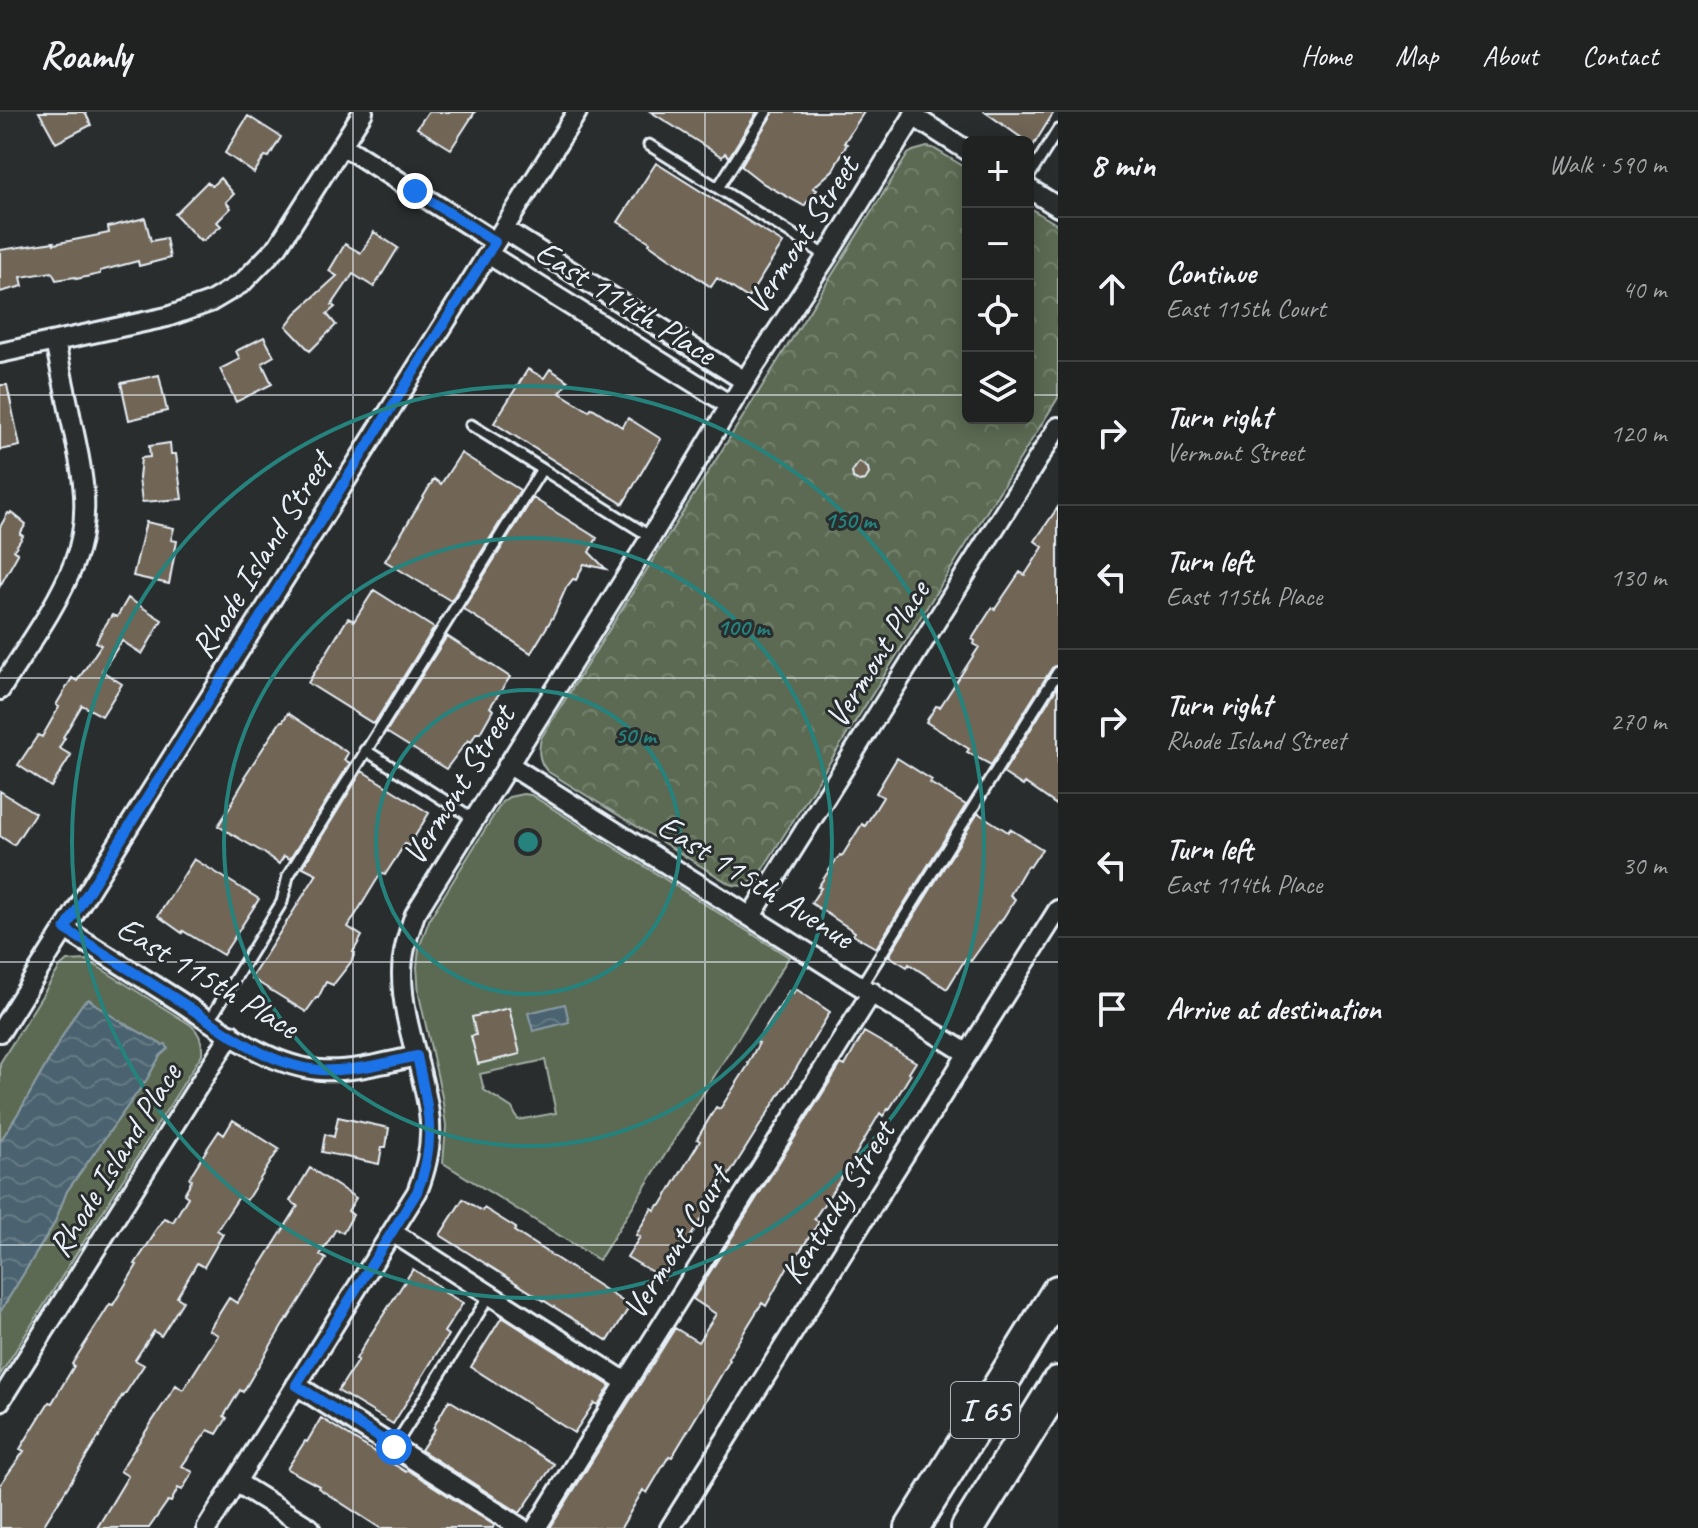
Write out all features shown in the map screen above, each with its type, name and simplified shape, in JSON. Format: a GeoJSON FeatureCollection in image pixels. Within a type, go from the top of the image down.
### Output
{"type":"FeatureCollection","features":[{"type":"Feature","properties":{"kind":"highway","name":"I 65"},"geometry":{"type":"LineString","coordinates":[[912,1528],[1058,1292]]}},
{"type":"Feature","properties":{"kind":"highway","name":"I 65"},"geometry":{"type":"LineString","coordinates":[[968,1528],[1058,1383]]}},
{"type":"Feature","properties":{"kind":"street"},"geometry":{"type":"LineString","coordinates":[[0,353],[167,317],[210,302],[242,283],[278,246],[363,112]]}},
{"type":"Feature","properties":{"kind":"street","name":"Rhode Island Street"},"geometry":{"type":"LineString","coordinates":[[0,1032],[577,112]]}},
{"type":"Feature","properties":{"kind":"street"},"geometry":{"type":"LineString","coordinates":[[915,114],[962,147]]}},
{"type":"Feature","properties":{"kind":"street","name":"Vermont Street"},"geometry":{"type":"LineString","coordinates":[[207,1528],[417,1192],[423,1175],[428,1154],[429,1114],[402,972],[404,949],[415,914],[745,381],[915,114]]}},
{"type":"Feature","properties":{"kind":"street","name":"East 114th Place"},"geometry":{"type":"LineString","coordinates":[[342,145],[496,242],[730,405]]}},
{"type":"Feature","properties":{"kind":"street"},"geometry":{"type":"LineString","coordinates":[[1034,192],[1058,207]]}},
{"type":"Feature","properties":{"kind":"street","name":"East 114th Place"},"geometry":{"type":"LineString","coordinates":[[496,242],[745,381]]}},
{"type":"Feature","properties":{"kind":"street"},"geometry":{"type":"LineString","coordinates":[[0,690],[65,585],[75,561],[85,514],[84,477],[55,341]]}},
{"type":"Feature","properties":{"kind":"street","name":"Vermont Place"},"geometry":{"type":"LineString","coordinates":[[751,916],[1058,427]]}},
{"type":"Feature","properties":{"kind":"street","name":"East 115th Avenue"},"geometry":{"type":"LineString","coordinates":[[508,764],[968,1054]]}},
{"type":"Feature","properties":{"kind":"street","name":"Kentucky Street"},"geometry":{"type":"LineString","coordinates":[[670,1528],[1058,910]]}},
{"type":"Feature","properties":{"kind":"street","name":"East 115th Place"},"geometry":{"type":"LineString","coordinates":[[65,929],[209,1021],[266,1055],[293,1065],[319,1070],[350,1070],[417,1056]]}},
{"type":"Feature","properties":{"kind":"street","name":"Vermont Court"},"geometry":{"type":"LineString","coordinates":[[536,1528],[673,1310],[866,989]]}},
{"type":"Feature","properties":{"kind":"street","name":"Rhode Island Place"},"geometry":{"type":"LineString","coordinates":[[0,1401],[231,1034]]}},
{"type":"Feature","properties":{"kind":"street"},"geometry":{"type":"LineString","coordinates":[[392,1232],[626,1382]]}},
{"type":"Feature","properties":{"kind":"street"},"geometry":{"type":"LineString","coordinates":[[296,1385],[521,1528]]}},
{"type":"Feature","properties":{"kind":"street"},"geometry":{"type":"LineString","coordinates":[[236,1482],[310,1528]]}},
{"type":"Feature","properties":{"kind":"lane"},"geometry":{"type":"LineString","coordinates":[[718,188],[766,112]]}},
{"type":"Feature","properties":{"kind":"lane"},"geometry":{"type":"LineString","coordinates":[[1034,168],[1058,130]]}},
{"type":"Feature","properties":{"kind":"lane"},"geometry":{"type":"LineString","coordinates":[[649,145],[827,256]]}},
{"type":"Feature","properties":{"kind":"lane"},"geometry":{"type":"LineString","coordinates":[[471,425],[651,537]]}},
{"type":"Feature","properties":{"kind":"lane"},"geometry":{"type":"LineString","coordinates":[[209,1021],[282,902],[288,876],[542,469]]}},
{"type":"Feature","properties":{"kind":"lane"},"geometry":{"type":"LineString","coordinates":[[866,989],[1058,672]]}},
{"type":"Feature","properties":{"kind":"lane"},"geometry":{"type":"LineString","coordinates":[[365,750],[474,819]]}},
{"type":"Feature","properties":{"kind":"lane"},"geometry":{"type":"LineString","coordinates":[[394,1447],[490,1295]]}},
{"type":"Feature","properties":{"kind":"green space"},"geometry":{"type":"Polygon","coordinates":[[[933,148],[962,165],[962,424],[1034,424],[1034,211],[1058,225],[1058,398],[759,875],[746,885],[730,884],[547,771],[540,755],[541,738],[908,154],[933,148]]]}},
{"type":"Feature","properties":{"kind":"green space"},"geometry":{"type":"Polygon","coordinates":[[[531,795],[789,957],[599,1260],[443,1163],[446,1126],[419,995],[419,948],[430,918],[502,802],[509,797],[531,795]],[[545,1060],[480,1074],[484,1090],[512,1108],[518,1120],[556,1113],[545,1060]]]}},
{"type":"Feature","properties":{"kind":"green space"},"geometry":{"type":"Polygon","coordinates":[[[87,960],[191,1025],[200,1038],[202,1054],[0,1375],[0,1312],[54,1224],[67,1191],[160,1056],[162,1045],[88,1000],[74,1016],[0,1142],[0,1063],[60,967],[67,961],[87,960]]]}},
{"type":"Feature","properties":{"kind":"water"},"geometry":{"type":"Polygon","coordinates":[[[89,999],[124,1024],[162,1045],[166,1044],[168,1049],[160,1056],[67,1191],[54,1224],[0,1312],[0,1142],[74,1016],[89,999]]]}},
{"type":"Feature","properties":{"kind":"water"},"geometry":{"type":"Polygon","coordinates":[[[565,1004],[569,1022],[533,1031],[528,1013],[565,1004]]]}},
{"type":"Feature","properties":{"kind":"building"},"geometry":{"type":"Polygon","coordinates":[[[39,112],[85,112],[91,125],[56,143],[39,112]]]}},
{"type":"Feature","properties":{"kind":"building"},"geometry":{"type":"Polygon","coordinates":[[[428,112],[475,112],[451,149],[417,128],[428,112]]]}},
{"type":"Feature","properties":{"kind":"building"},"geometry":{"type":"Polygon","coordinates":[[[651,112],[757,112],[729,157],[725,153],[722,157],[651,112]]]}},
{"type":"Feature","properties":{"kind":"building"},"geometry":{"type":"Polygon","coordinates":[[[773,112],[864,112],[844,143],[847,144],[833,170],[813,188],[817,190],[804,206],[764,184],[741,166],[773,112]]]}},
{"type":"Feature","properties":{"kind":"building"},"geometry":{"type":"Polygon","coordinates":[[[985,112],[1054,112],[1034,144],[1034,136],[1019,136],[985,112]]]}},
{"type":"Feature","properties":{"kind":"building"},"geometry":{"type":"Polygon","coordinates":[[[248,116],[281,137],[269,157],[265,156],[254,173],[225,153],[248,116]]]}},
{"type":"Feature","properties":{"kind":"building"},"geometry":{"type":"Polygon","coordinates":[[[656,163],[783,243],[748,298],[717,278],[711,287],[618,222],[656,163]]]}},
{"type":"Feature","properties":{"kind":"building"},"geometry":{"type":"Polygon","coordinates":[[[220,178],[234,194],[226,202],[231,208],[217,222],[221,226],[200,241],[175,214],[207,182],[212,186],[220,178]]]}},
{"type":"Feature","properties":{"kind":"building"},"geometry":{"type":"Polygon","coordinates":[[[145,218],[151,241],[166,238],[170,258],[139,266],[138,261],[76,279],[56,280],[52,272],[21,277],[23,286],[0,292],[0,250],[109,233],[108,227],[145,218]]]}},
{"type":"Feature","properties":{"kind":"building"},"geometry":{"type":"Polygon","coordinates":[[[374,232],[398,248],[374,287],[353,274],[332,305],[335,307],[327,314],[336,325],[310,351],[286,326],[337,276],[329,271],[345,244],[361,253],[374,232]]]}},
{"type":"Feature","properties":{"kind":"building"},"geometry":{"type":"Polygon","coordinates":[[[264,337],[274,356],[262,363],[272,384],[236,402],[220,369],[240,359],[236,351],[264,337]]]}},
{"type":"Feature","properties":{"kind":"building"},"geometry":{"type":"Polygon","coordinates":[[[528,369],[544,378],[550,369],[568,381],[560,393],[622,427],[628,418],[661,439],[623,504],[494,423],[528,369]]]}},
{"type":"Feature","properties":{"kind":"building"},"geometry":{"type":"Polygon","coordinates":[[[159,375],[167,411],[129,420],[121,383],[159,375]]]}},
{"type":"Feature","properties":{"kind":"building"},"geometry":{"type":"Polygon","coordinates":[[[0,385],[7,385],[20,446],[0,450],[0,385]]]}},
{"type":"Feature","properties":{"kind":"building"},"geometry":{"type":"Polygon","coordinates":[[[170,443],[171,454],[176,454],[182,499],[142,502],[139,478],[141,458],[150,457],[149,446],[170,443]]]}},
{"type":"Feature","properties":{"kind":"building"},"geometry":{"type":"Polygon","coordinates":[[[461,453],[520,490],[451,601],[385,561],[434,479],[441,484],[461,453]]]}},
{"type":"Feature","properties":{"kind":"building"},"geometry":{"type":"Polygon","coordinates":[[[859,462],[868,468],[869,474],[865,480],[859,481],[853,478],[852,472],[859,462]]]}},
{"type":"Feature","properties":{"kind":"building"},"geometry":{"type":"Polygon","coordinates":[[[533,498],[597,538],[589,552],[606,569],[584,564],[576,580],[573,579],[566,588],[531,653],[463,609],[533,498]]]}},
{"type":"Feature","properties":{"kind":"building"},"geometry":{"type":"Polygon","coordinates":[[[1058,507],[1058,665],[1052,668],[991,765],[926,722],[936,706],[940,707],[979,647],[972,639],[992,608],[995,609],[1020,572],[1025,575],[1043,547],[1035,541],[1058,507]]]}},
{"type":"Feature","properties":{"kind":"building"},"geometry":{"type":"Polygon","coordinates":[[[11,512],[26,524],[14,550],[18,554],[0,586],[0,527],[11,512]]]}},
{"type":"Feature","properties":{"kind":"building"},"geometry":{"type":"Polygon","coordinates":[[[146,522],[174,528],[171,540],[177,541],[169,584],[133,576],[146,522]]]}},
{"type":"Feature","properties":{"kind":"building"},"geometry":{"type":"Polygon","coordinates":[[[374,590],[434,628],[374,724],[308,683],[348,618],[354,621],[374,590]]]}},
{"type":"Feature","properties":{"kind":"building"},"geometry":{"type":"Polygon","coordinates":[[[128,598],[162,620],[142,654],[122,641],[102,671],[122,684],[102,716],[82,705],[59,748],[71,755],[51,787],[18,765],[38,735],[42,737],[72,678],[77,681],[101,645],[96,642],[101,632],[112,615],[117,617],[128,598]]]}},
{"type":"Feature","properties":{"kind":"building"},"geometry":{"type":"Polygon","coordinates":[[[447,636],[510,677],[490,707],[493,710],[480,733],[476,733],[471,742],[468,740],[446,769],[386,732],[447,636]]]}},
{"type":"Feature","properties":{"kind":"building"},"geometry":{"type":"Polygon","coordinates":[[[1058,686],[1058,806],[1025,783],[1023,786],[1003,773],[1058,686]]]}},
{"type":"Feature","properties":{"kind":"building"},"geometry":{"type":"Polygon","coordinates":[[[288,713],[348,753],[344,760],[350,763],[290,859],[284,856],[279,864],[218,826],[244,777],[288,713]]]}},
{"type":"Feature","properties":{"kind":"building"},"geometry":{"type":"Polygon","coordinates":[[[897,758],[966,805],[876,948],[853,935],[855,932],[811,903],[834,863],[842,856],[862,824],[865,826],[883,797],[876,793],[897,758]]]}},
{"type":"Feature","properties":{"kind":"building"},"geometry":{"type":"Polygon","coordinates":[[[362,771],[429,813],[409,846],[405,844],[385,875],[381,873],[348,927],[362,936],[351,962],[333,985],[326,982],[306,1012],[251,978],[317,874],[303,867],[362,771]]]}},
{"type":"Feature","properties":{"kind":"building"},"geometry":{"type":"Polygon","coordinates":[[[0,791],[35,813],[14,845],[0,836],[0,791]]]}},
{"type":"Feature","properties":{"kind":"building"},"geometry":{"type":"Polygon","coordinates":[[[978,813],[1042,849],[1030,867],[1027,866],[1010,895],[1015,899],[1000,923],[971,961],[966,958],[947,989],[909,964],[907,967],[889,956],[978,813]]]}},
{"type":"Feature","properties":{"kind":"building"},"geometry":{"type":"Polygon","coordinates":[[[194,859],[259,899],[223,955],[158,916],[194,859]]]}},
{"type":"Feature","properties":{"kind":"building"},"geometry":{"type":"Polygon","coordinates":[[[796,989],[830,1012],[664,1279],[627,1257],[640,1237],[636,1235],[652,1208],[655,1210],[661,1205],[700,1141],[697,1139],[716,1107],[720,1109],[749,1064],[759,1043],[756,1042],[777,1009],[789,991],[793,993],[796,989]]]}},
{"type":"Feature","properties":{"kind":"building"},"geometry":{"type":"Polygon","coordinates":[[[509,1008],[520,1054],[478,1064],[471,1036],[476,1035],[472,1017],[509,1008]]]}},
{"type":"Feature","properties":{"kind":"building"},"geometry":{"type":"Polygon","coordinates":[[[864,1032],[916,1062],[911,1074],[889,1110],[883,1116],[880,1113],[854,1157],[858,1159],[846,1179],[842,1177],[814,1219],[819,1222],[788,1266],[766,1306],[762,1303],[672,1457],[669,1456],[647,1493],[643,1490],[621,1528],[550,1528],[675,1328],[698,1342],[716,1314],[693,1299],[864,1032]]]}},
{"type":"Feature","properties":{"kind":"building"},"geometry":{"type":"Polygon","coordinates":[[[338,1117],[389,1128],[379,1164],[322,1152],[325,1134],[334,1137],[338,1117]]]}},
{"type":"Feature","properties":{"kind":"building"},"geometry":{"type":"Polygon","coordinates":[[[233,1120],[279,1149],[246,1201],[239,1197],[217,1230],[223,1234],[204,1267],[197,1263],[177,1297],[183,1301],[161,1336],[154,1331],[135,1360],[144,1365],[42,1528],[0,1528],[0,1485],[24,1451],[20,1449],[49,1402],[52,1403],[74,1366],[72,1364],[110,1304],[113,1305],[153,1234],[164,1218],[173,1222],[188,1197],[184,1194],[192,1180],[189,1178],[207,1149],[219,1131],[224,1135],[233,1120]]]}},
{"type":"Feature","properties":{"kind":"building"},"geometry":{"type":"Polygon","coordinates":[[[310,1168],[356,1198],[348,1211],[353,1215],[343,1233],[336,1229],[320,1255],[326,1259],[243,1392],[240,1390],[217,1434],[208,1430],[182,1466],[193,1472],[182,1490],[178,1488],[171,1502],[168,1501],[149,1528],[97,1528],[128,1476],[120,1471],[176,1385],[183,1390],[218,1335],[209,1330],[229,1298],[237,1303],[298,1206],[290,1201],[310,1168]]]}},
{"type":"Feature","properties":{"kind":"building"},"geometry":{"type":"Polygon","coordinates":[[[463,1199],[516,1228],[514,1231],[630,1306],[608,1341],[440,1235],[463,1199]]]}},
{"type":"Feature","properties":{"kind":"building"},"geometry":{"type":"Polygon","coordinates":[[[413,1269],[463,1303],[444,1332],[448,1335],[393,1424],[338,1391],[413,1269]]]}},
{"type":"Feature","properties":{"kind":"building"},"geometry":{"type":"Polygon","coordinates":[[[502,1317],[610,1386],[574,1433],[471,1367],[502,1317]]]}},
{"type":"Feature","properties":{"kind":"building"},"geometry":{"type":"Polygon","coordinates":[[[449,1400],[554,1464],[520,1513],[421,1450],[449,1400]]]}},
{"type":"Feature","properties":{"kind":"building"},"geometry":{"type":"Polygon","coordinates":[[[321,1418],[494,1525],[493,1528],[380,1528],[319,1486],[287,1469],[321,1418]]]}},
{"type":"Feature","properties":{"kind":"route"},"geometry":{"type":"LineString","coordinates":[[394,1447],[296,1385],[417,1192],[428,1154],[430,1133],[417,1056],[350,1070],[319,1070],[293,1065],[266,1055],[65,929],[495,242],[415,191]]}}]}
